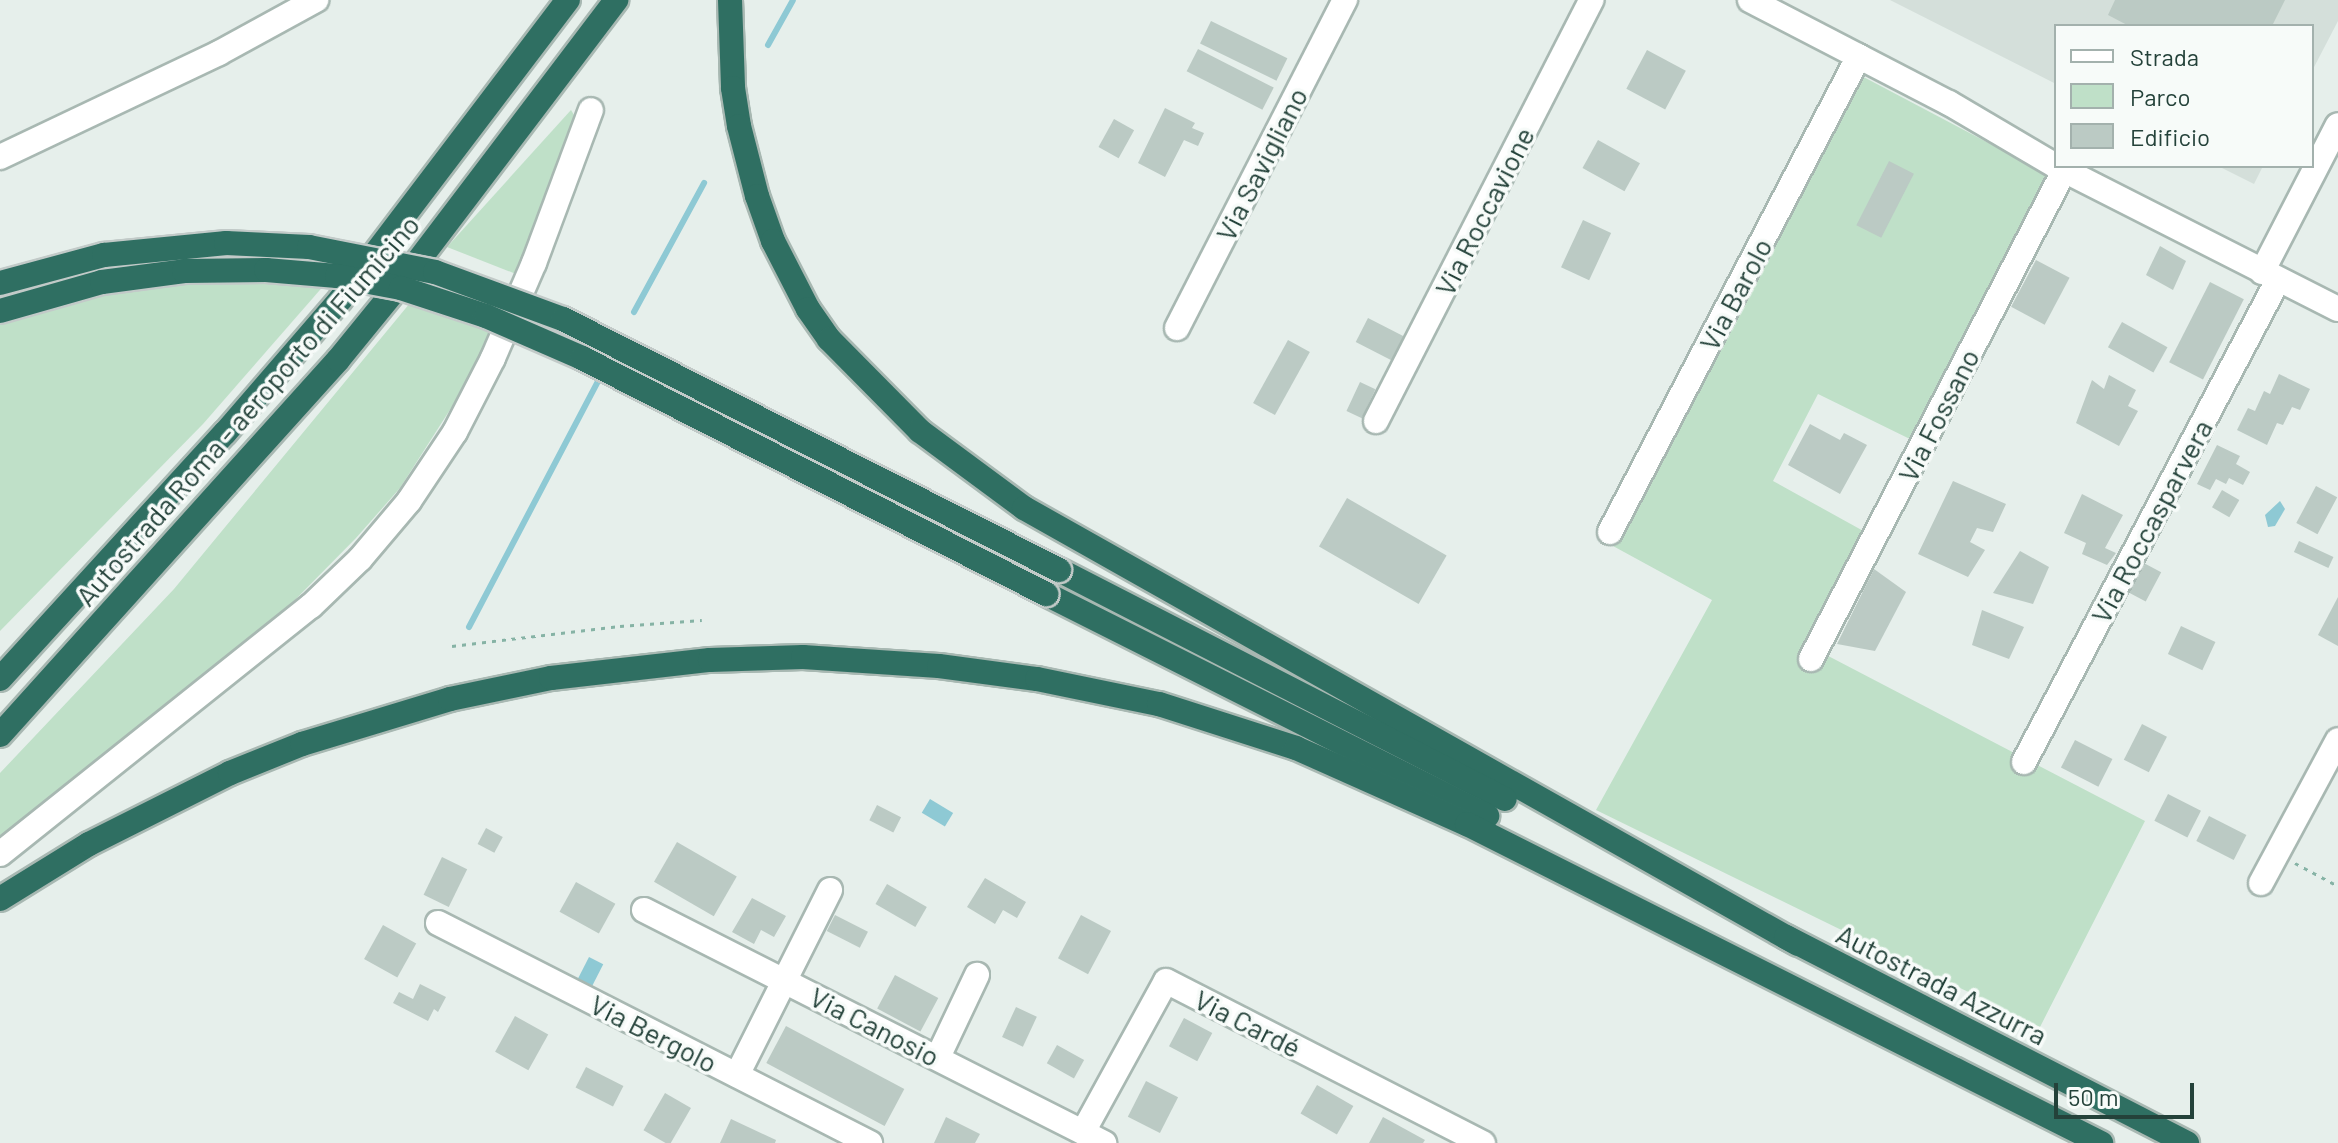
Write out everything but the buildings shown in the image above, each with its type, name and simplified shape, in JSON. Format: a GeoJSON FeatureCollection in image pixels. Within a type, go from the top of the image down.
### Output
{"type":"FeatureCollection","features":[{"type":"Feature","properties":{"kind":"highway","name":"Autostrada Roma - aeroporto di Fiumicino"},"geometry":{"type":"LineString","coordinates":[[0,679],[225,433],[340,300],[568,0]]}},
{"type":"Feature","properties":{"kind":"highway","name":"Autostrada Roma - aeroporto di Fiumicino"},"geometry":{"type":"LineString","coordinates":[[0,735],[338,360],[418,261],[616,0]]}},
{"type":"Feature","properties":{"kind":"highway"},"geometry":{"type":"LineString","coordinates":[[730,0],[733,88],[739,126],[773,241],[808,309],[829,339],[920,431],[1024,508],[1798,944]]}},
{"type":"Feature","properties":{"kind":"highway"},"geometry":{"type":"LineString","coordinates":[[0,283],[104,255],[226,243],[309,247],[435,272],[563,319],[1520,807],[1798,944]]}},
{"type":"Feature","properties":{"kind":"highway"},"geometry":{"type":"LineString","coordinates":[[0,311],[102,282],[197,270],[308,273],[401,288],[486,316],[582,358],[1516,830],[1784,980]]}},
{"type":"Feature","properties":{"kind":"highway"},"geometry":{"type":"LineString","coordinates":[[0,899],[166,803],[302,744],[450,699],[604,670],[710,660],[849,659],[1037,679],[1159,704],[1296,748],[1467,824],[1784,980],[2101,1143]]}},
{"type":"Feature","properties":{"kind":"highway","name":"Autostrada Azzurra"},"geometry":{"type":"LineString","coordinates":[[1798,944],[2187,1143]]}},
{"type":"Feature","properties":{"kind":"street"},"geometry":{"type":"LineString","coordinates":[[0,157],[219,53],[316,0]]}},
{"type":"Feature","properties":{"kind":"street","name":"Via Savigliano"},"geometry":{"type":"LineString","coordinates":[[1177,328],[1345,0]]}},
{"type":"Feature","properties":{"kind":"street","name":"Via Roccavione"},"geometry":{"type":"LineString","coordinates":[[1376,421],[1591,0]]}},
{"type":"Feature","properties":{"kind":"street"},"geometry":{"type":"LineString","coordinates":[[1750,0],[1949,103],[2054,165]]}},
{"type":"Feature","properties":{"kind":"street","name":"Via Barolo"},"geometry":{"type":"LineString","coordinates":[[1610,532],[1859,56]]}},
{"type":"Feature","properties":{"kind":"street"},"geometry":{"type":"LineString","coordinates":[[0,854],[311,606],[360,559],[409,501],[455,432],[493,358],[534,263],[591,110]]}},
{"type":"Feature","properties":{"kind":"street","name":"Via Roccasparvera"},"geometry":{"type":"LineString","coordinates":[[2024,762],[2270,276],[2338,125]]}},
{"type":"Feature","properties":{"kind":"street"},"geometry":{"type":"LineString","coordinates":[[2059,168],[2338,309]]}},
{"type":"Feature","properties":{"kind":"street","name":"Via Fossano"},"geometry":{"type":"LineString","coordinates":[[1811,659],[2059,168]]}},
{"type":"Feature","properties":{"kind":"street"},"geometry":{"type":"LineString","coordinates":[[2261,883],[2338,740]]}},
{"type":"Feature","properties":{"kind":"street"},"geometry":{"type":"LineString","coordinates":[[737,1075],[830,890]]}},
{"type":"Feature","properties":{"kind":"street","name":"Via Canosio"},"geometry":{"type":"LineString","coordinates":[[644,910],[1094,1138]]}},
{"type":"Feature","properties":{"kind":"street","name":"Via Bergolo"},"geometry":{"type":"LineString","coordinates":[[438,923],[870,1143]]}},
{"type":"Feature","properties":{"kind":"street"},"geometry":{"type":"LineString","coordinates":[[938,1057],[977,975]]}},
{"type":"Feature","properties":{"kind":"street","name":"Via Cardé"},"geometry":{"type":"LineString","coordinates":[[1094,1138],[1166,981],[1483,1143]]}},
{"type":"Feature","properties":{"kind":"path"},"geometry":{"type":"LineString","coordinates":[[452,646],[702,620]]}},
{"type":"Feature","properties":{"kind":"path"},"geometry":{"type":"LineString","coordinates":[[2277,854],[2338,886]]}},
{"type":"Feature","properties":{"kind":"shaded area"},"geometry":{"type":"Polygon","coordinates":[[[1890,0],[2338,0],[2338,21],[2314,67],[2314,24],[2054,24],[2054,83],[1890,0]]]}},
{"type":"Feature","properties":{"kind":"shaded area"},"geometry":{"type":"Polygon","coordinates":[[[2222,168],[2262,168],[2254,184],[2222,168]]]}},
{"type":"Feature","properties":{"kind":"green space"},"geometry":{"type":"Polygon","coordinates":[[[1856,73],[2051,176],[1914,441],[1818,394],[1773,481],[1867,533],[1811,647],[2145,821],[2040,1027],[1596,810],[1712,600],[1613,546],[1856,73]]]}},
{"type":"Feature","properties":{"kind":"green space"},"geometry":{"type":"Polygon","coordinates":[[[571,110],[574,115],[516,274],[447,247],[571,110]]]}},
{"type":"Feature","properties":{"kind":"green space"},"geometry":{"type":"Polygon","coordinates":[[[197,277],[326,283],[203,424],[0,631],[0,322],[46,304],[197,277]]]}},
{"type":"Feature","properties":{"kind":"green space"},"geometry":{"type":"Polygon","coordinates":[[[410,303],[493,329],[453,405],[400,488],[285,610],[0,837],[0,773],[174,589],[410,303]]]}},
{"type":"Feature","properties":{"kind":"water"},"geometry":{"type":"Polygon","coordinates":[[[2280,501],[2285,509],[2275,526],[2268,527],[2265,515],[2280,501]]]}},
{"type":"Feature","properties":{"kind":"water"},"geometry":{"type":"Polygon","coordinates":[[[930,799],[953,813],[945,827],[922,813],[930,799]]]}},
{"type":"Feature","properties":{"kind":"water"},"geometry":{"type":"Polygon","coordinates":[[[589,957],[603,964],[592,987],[578,979],[589,957]]]}},
{"type":"Feature","properties":{"kind":"waterway"},"geometry":{"type":"LineString","coordinates":[[768,45],[793,0]]}},
{"type":"Feature","properties":{"kind":"waterway"},"geometry":{"type":"LineString","coordinates":[[634,312],[704,183]]}},
{"type":"Feature","properties":{"kind":"waterway"},"geometry":{"type":"LineString","coordinates":[[469,627],[597,383]]}}]}
